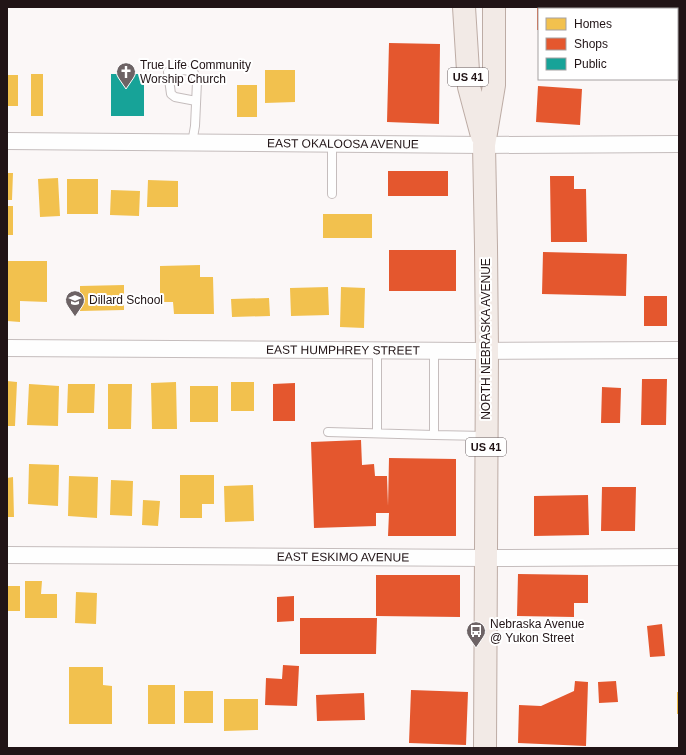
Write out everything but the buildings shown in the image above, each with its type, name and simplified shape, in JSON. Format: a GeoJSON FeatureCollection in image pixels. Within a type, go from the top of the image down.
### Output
{"type":"FeatureCollection","features":[{"type":"Feature","properties":{"kind":"main road","name":"NORTH NEBRASKA AVENUE"},"geometry":{"type":"LineString","coordinates":[[464,7],[469,87],[484,145]]}},
{"type":"Feature","properties":{"kind":"main road","name":"NORTH NEBRASKA AVENUE"},"geometry":{"type":"LineString","coordinates":[[485,748],[487,351],[484,145],[494,84],[494,7]]}},
{"type":"Feature","properties":{"kind":"street","name":"EAST OKALOOSA AVENUE"},"geometry":{"type":"LineString","coordinates":[[7,141],[484,145],[679,144]]}},
{"type":"Feature","properties":{"kind":"street","name":"EAST HUMPHREY STREET"},"geometry":{"type":"LineString","coordinates":[[7,348],[377,351],[679,350]]}},
{"type":"Feature","properties":{"kind":"street","name":"EAST ESKIMO AVENUE"},"geometry":{"type":"LineString","coordinates":[[7,555],[486,558],[679,556]]}},
{"type":"Feature","properties":{"kind":"lane"},"geometry":{"type":"LineString","coordinates":[[192,143],[196,101],[197,82],[194,73],[185,70],[168,72],[171,94],[175,97],[196,101]]}},
{"type":"Feature","properties":{"kind":"lane"},"geometry":{"type":"LineString","coordinates":[[332,144],[332,194]]}},
{"type":"Feature","properties":{"kind":"lane"},"geometry":{"type":"LineString","coordinates":[[377,351],[377,433]]}},
{"type":"Feature","properties":{"kind":"lane"},"geometry":{"type":"LineString","coordinates":[[434,351],[434,435]]}},
{"type":"Feature","properties":{"kind":"lane"},"geometry":{"type":"LineString","coordinates":[[328,432],[486,436]]}},
{"type":"Feature","properties":{"kind":"place","name":"True Life Community Worship Church"},"geometry":{"type":"Point","coordinates":[126,89]}},
{"type":"Feature","properties":{"kind":"place","name":"Dillard School"},"geometry":{"type":"Point","coordinates":[75,317]}},
{"type":"Feature","properties":{"kind":"place","name":"Nebraska Avenue @ Yukon Street"},"geometry":{"type":"Point","coordinates":[476,648]}}]}
